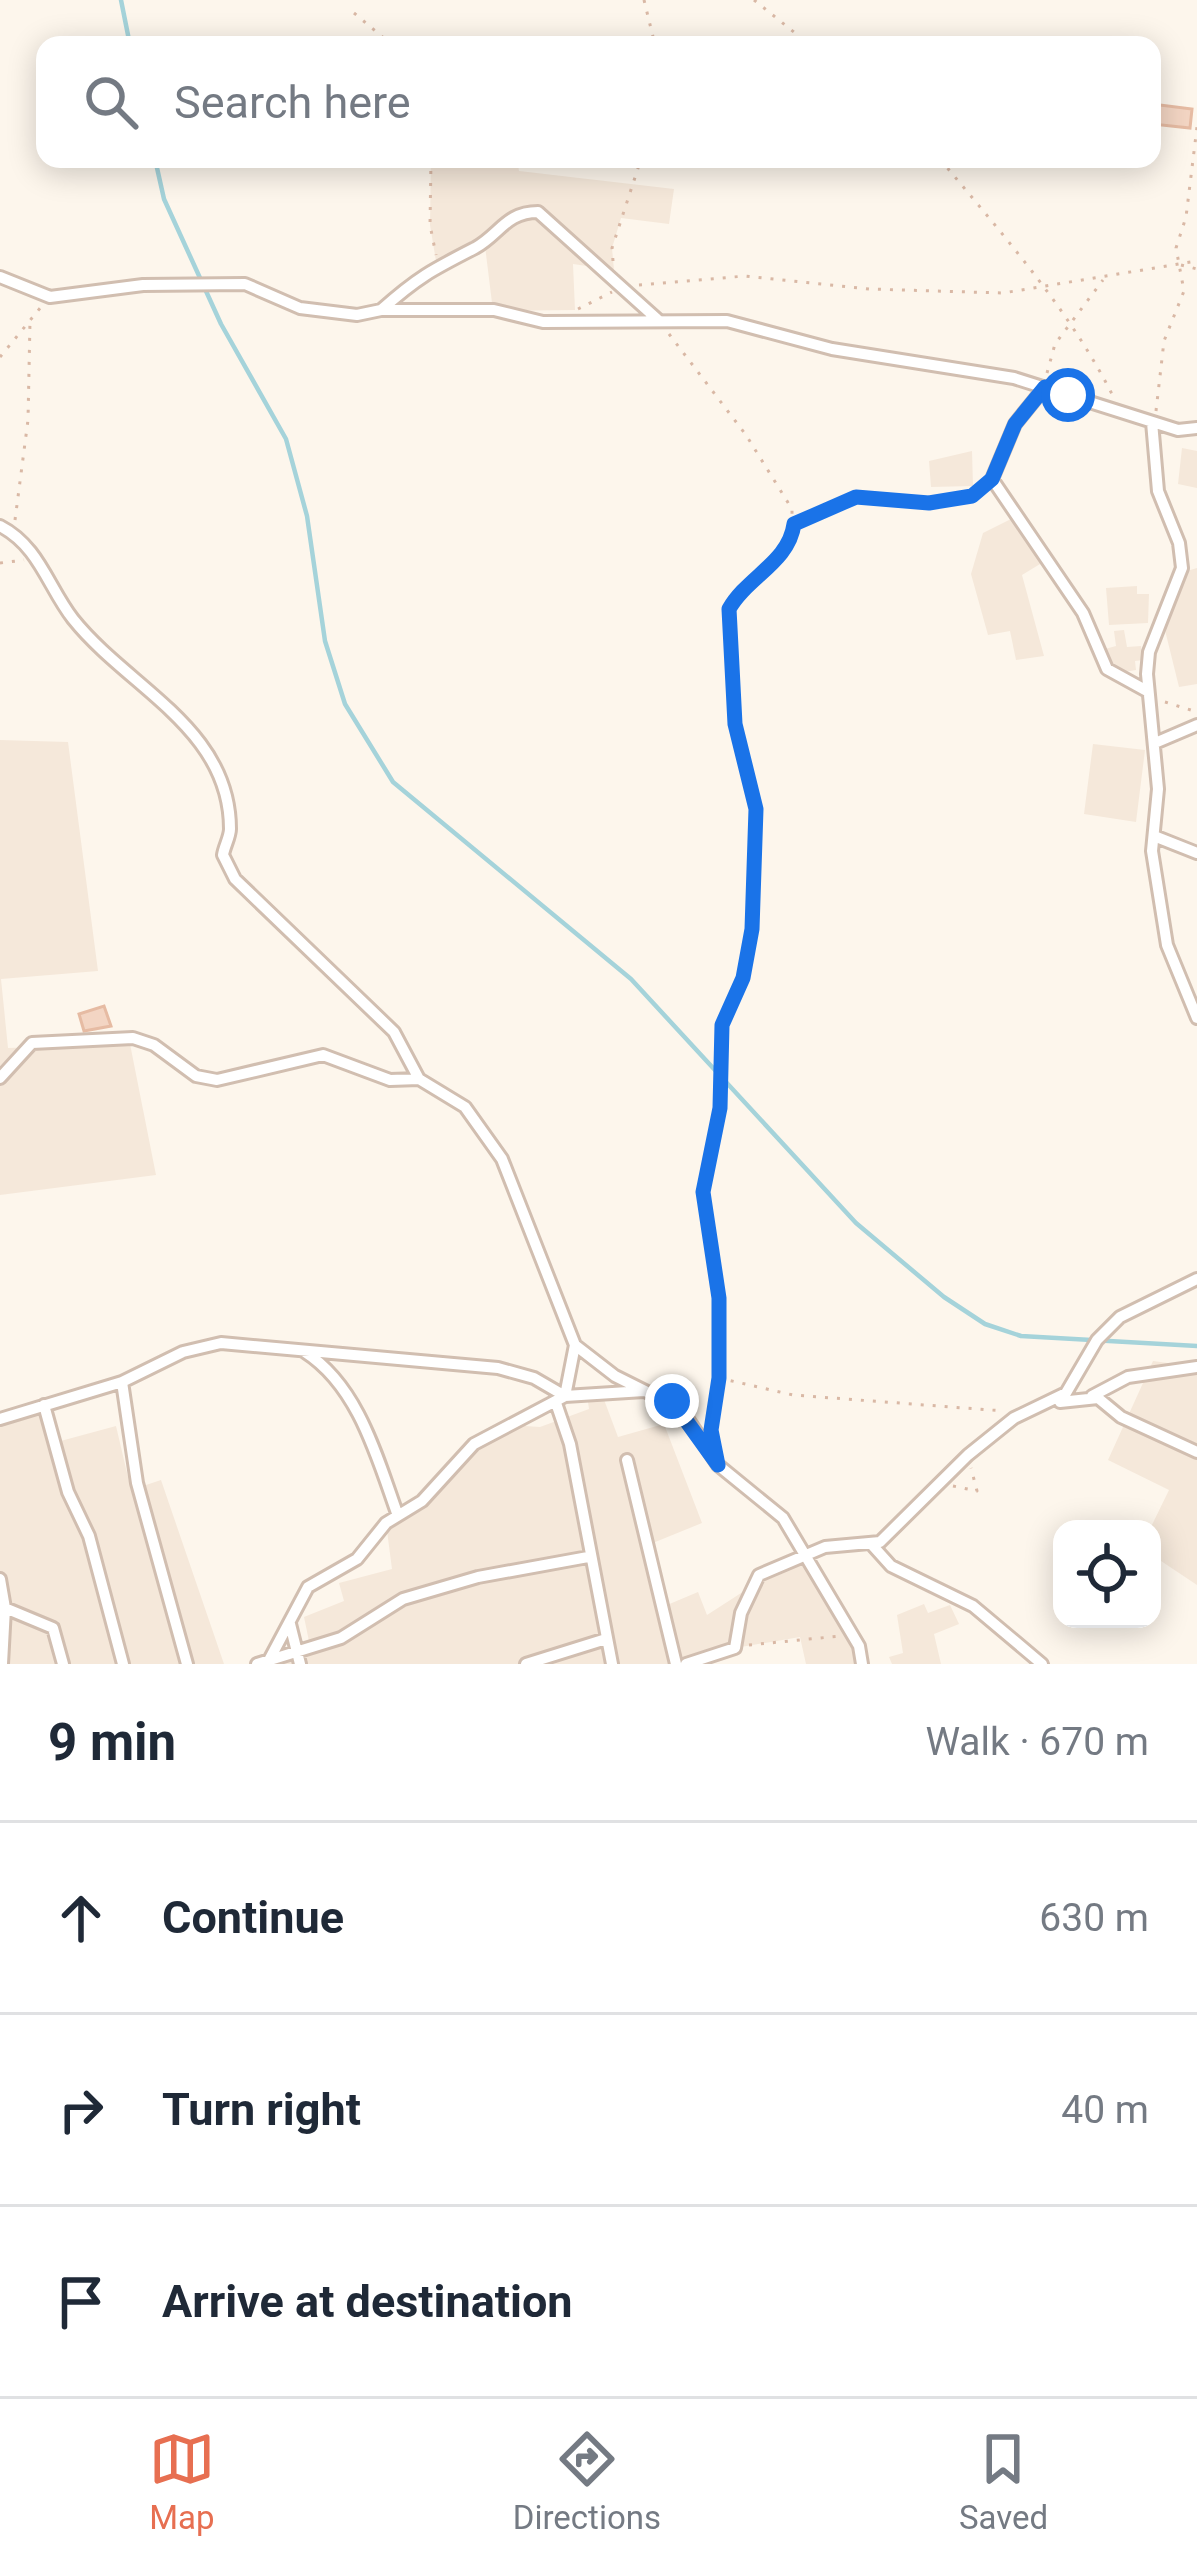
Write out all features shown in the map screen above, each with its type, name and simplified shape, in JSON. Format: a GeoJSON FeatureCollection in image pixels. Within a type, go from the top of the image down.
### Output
{"type":"FeatureCollection","features":[{"type":"Feature","properties":{"kind":"street"},"geometry":{"type":"LineString","coordinates":[[381,310],[437,263],[479,246],[510,217],[538,212],[657,319]]}},
{"type":"Feature","properties":{"kind":"street"},"geometry":{"type":"LineString","coordinates":[[0,278],[50,296],[143,285],[245,284],[286,304],[331,314],[494,310],[543,322],[727,321],[832,349],[950,365],[1045,387],[1178,430],[1197,428]]}},
{"type":"Feature","properties":{"kind":"street"},"geometry":{"type":"LineString","coordinates":[[1045,387],[1015,424],[992,479],[1083,613],[1107,669],[1147,692]]}},
{"type":"Feature","properties":{"kind":"street"},"geometry":{"type":"LineString","coordinates":[[1152,422],[1158,490],[1179,543],[1182,568],[1149,652],[1158,911],[1197,1018]]}},
{"type":"Feature","properties":{"kind":"street"},"geometry":{"type":"LineString","coordinates":[[0,526],[16,534],[37,558],[77,625],[176,713],[220,771],[230,830],[223,856],[235,879],[394,1032],[419,1079],[465,1107],[502,1159],[575,1345],[615,1376],[681,1409],[718,1465],[783,1518],[853,1636],[862,1664]]}},
{"type":"Feature","properties":{"kind":"street"},"geometry":{"type":"LineString","coordinates":[[1182,568],[1197,557]]}},
{"type":"Feature","properties":{"kind":"street"},"geometry":{"type":"LineString","coordinates":[[1155,743],[1197,725]]}},
{"type":"Feature","properties":{"kind":"street"},"geometry":{"type":"LineString","coordinates":[[1154,836],[1197,853]]}},
{"type":"Feature","properties":{"kind":"street"},"geometry":{"type":"LineString","coordinates":[[0,1078],[32,1043],[109,1037],[154,1045],[196,1076],[217,1080],[323,1055],[390,1080],[419,1079]]}},
{"type":"Feature","properties":{"kind":"street"},"geometry":{"type":"LineString","coordinates":[[1045,1407],[1066,1393],[1097,1340],[1120,1317],[1151,1297],[1197,1280]]}},
{"type":"Feature","properties":{"kind":"street"},"geometry":{"type":"LineString","coordinates":[[575,1345],[561,1399],[612,1664]]}},
{"type":"Feature","properties":{"kind":"street"},"geometry":{"type":"LineString","coordinates":[[0,1419],[122,1382],[200,1346],[339,1350],[498,1368],[534,1378],[561,1399]]}},
{"type":"Feature","properties":{"kind":"street"},"geometry":{"type":"LineString","coordinates":[[305,1352],[323,1364],[353,1406],[397,1513]]}},
{"type":"Feature","properties":{"kind":"street"},"geometry":{"type":"LineString","coordinates":[[746,1664],[735,1648],[741,1613],[758,1575],[826,1546],[873,1546],[968,1455],[1024,1413],[1092,1396],[1128,1377],[1197,1367]]}},
{"type":"Feature","properties":{"kind":"street"},"geometry":{"type":"LineString","coordinates":[[122,1382],[137,1483],[187,1664]]}},
{"type":"Feature","properties":{"kind":"street"},"geometry":{"type":"LineString","coordinates":[[265,1663],[308,1587],[357,1559],[397,1513],[418,1504],[474,1444],[561,1399],[647,1390]]}},
{"type":"Feature","properties":{"kind":"street"},"geometry":{"type":"LineString","coordinates":[[1092,1396],[1121,1417],[1197,1453]]}},
{"type":"Feature","properties":{"kind":"street"},"geometry":{"type":"LineString","coordinates":[[44,1405],[68,1492],[89,1536],[123,1664]]}},
{"type":"Feature","properties":{"kind":"street"},"geometry":{"type":"LineString","coordinates":[[627,1460],[676,1664]]}},
{"type":"Feature","properties":{"kind":"street"},"geometry":{"type":"LineString","coordinates":[[873,1546],[891,1566],[973,1606],[1042,1664]]}},
{"type":"Feature","properties":{"kind":"street"},"geometry":{"type":"LineString","coordinates":[[265,1663],[340,1638],[403,1599],[478,1577],[588,1557]]}},
{"type":"Feature","properties":{"kind":"street"},"geometry":{"type":"LineString","coordinates":[[0,1579],[5,1608],[2,1664]]}},
{"type":"Feature","properties":{"kind":"street"},"geometry":{"type":"LineString","coordinates":[[5,1608],[53,1628],[63,1664]]}},
{"type":"Feature","properties":{"kind":"street"},"geometry":{"type":"LineString","coordinates":[[290,1624],[300,1664]]}},
{"type":"Feature","properties":{"kind":"street"},"geometry":{"type":"LineString","coordinates":[[526,1664],[606,1639]]}},
{"type":"Feature","properties":{"kind":"street"},"geometry":{"type":"LineString","coordinates":[[686,1664],[735,1648]]}},
{"type":"Feature","properties":{"kind":"path"},"geometry":{"type":"LineString","coordinates":[[644,0],[653,36]]}},
{"type":"Feature","properties":{"kind":"path"},"geometry":{"type":"LineString","coordinates":[[754,0],[799,36]]}},
{"type":"Feature","properties":{"kind":"path"},"geometry":{"type":"LineString","coordinates":[[354,13],[381,36]]}},
{"type":"Feature","properties":{"kind":"path"},"geometry":{"type":"LineString","coordinates":[[1152,422],[1164,341],[1184,291],[1176,248],[1186,217],[1197,127]]}},
{"type":"Feature","properties":{"kind":"path"},"geometry":{"type":"LineString","coordinates":[[431,168],[430,225],[437,263]]}},
{"type":"Feature","properties":{"kind":"path"},"geometry":{"type":"LineString","coordinates":[[625,286],[614,271],[612,248],[638,168]]}},
{"type":"Feature","properties":{"kind":"path"},"geometry":{"type":"LineString","coordinates":[[947,168],[1070,326],[1120,410]]}},
{"type":"Feature","properties":{"kind":"path"},"geometry":{"type":"LineString","coordinates":[[575,310],[625,286],[746,276],[869,289],[1004,292],[1197,261]]}},
{"type":"Feature","properties":{"kind":"path"},"geometry":{"type":"LineString","coordinates":[[1179,264],[1197,269]]}},
{"type":"Feature","properties":{"kind":"path"},"geometry":{"type":"LineString","coordinates":[[1045,387],[1054,344],[1106,277]]}},
{"type":"Feature","properties":{"kind":"path"},"geometry":{"type":"LineString","coordinates":[[0,357],[50,296]]}},
{"type":"Feature","properties":{"kind":"path"},"geometry":{"type":"LineString","coordinates":[[657,319],[746,435],[792,509],[794,524],[782,554],[738,593],[727,629],[735,724],[756,809],[752,929],[743,978],[722,1025],[720,1108],[703,1192],[719,1298],[719,1378],[711,1430]]}},
{"type":"Feature","properties":{"kind":"path"},"geometry":{"type":"LineString","coordinates":[[16,534],[13,504],[25,459],[29,321]]}},
{"type":"Feature","properties":{"kind":"path"},"geometry":{"type":"LineString","coordinates":[[794,524],[856,497],[957,502],[992,479]]}},
{"type":"Feature","properties":{"kind":"path"},"geometry":{"type":"LineString","coordinates":[[0,563],[37,558]]}},
{"type":"Feature","properties":{"kind":"path"},"geometry":{"type":"LineString","coordinates":[[1147,692],[1197,712]]}},
{"type":"Feature","properties":{"kind":"path"},"geometry":{"type":"LineString","coordinates":[[719,1378],[794,1395],[1024,1413]]}},
{"type":"Feature","properties":{"kind":"path"},"geometry":{"type":"LineString","coordinates":[[937,1483],[977,1491],[968,1455]]}},
{"type":"Feature","properties":{"kind":"path"},"geometry":{"type":"LineString","coordinates":[[735,1648],[809,1636],[853,1636]]}},
{"type":"Feature","properties":{"kind":"shaded area"},"geometry":{"type":"Polygon","coordinates":[[[431,168],[518,168],[674,189],[669,224],[621,218],[612,248],[614,270],[573,264],[575,310],[493,311],[485,246],[437,267],[430,225],[431,168]]]}},
{"type":"Feature","properties":{"kind":"shaded area"},"geometry":{"type":"Polygon","coordinates":[[[1182,448],[1197,451],[1197,488],[1178,484],[1182,448]]]}},
{"type":"Feature","properties":{"kind":"shaded area"},"geometry":{"type":"Polygon","coordinates":[[[972,451],[973,486],[931,487],[929,461],[972,451]]]}},
{"type":"Feature","properties":{"kind":"shaded area"},"geometry":{"type":"Polygon","coordinates":[[[1015,517],[1045,561],[1022,575],[1044,656],[1016,660],[1010,631],[988,635],[971,574],[983,533],[1015,517]]]}},
{"type":"Feature","properties":{"kind":"shaded area"},"geometry":{"type":"Polygon","coordinates":[[[1197,568],[1197,684],[1179,687],[1161,614],[1177,574],[1197,568]]]}},
{"type":"Feature","properties":{"kind":"shaded area"},"geometry":{"type":"Polygon","coordinates":[[[1137,586],[1137,594],[1149,594],[1148,623],[1109,625],[1106,588],[1137,586]]]}},
{"type":"Feature","properties":{"kind":"shaded area"},"geometry":{"type":"Polygon","coordinates":[[[1124,630],[1127,647],[1141,646],[1143,660],[1135,661],[1136,670],[1118,673],[1105,649],[1116,646],[1114,631],[1124,630]]]}},
{"type":"Feature","properties":{"kind":"shaded area"},"geometry":{"type":"Polygon","coordinates":[[[0,740],[68,742],[98,971],[1,979],[8,1048],[130,1044],[156,1175],[0,1195],[0,740]]]}},
{"type":"Feature","properties":{"kind":"shaded area"},"geometry":{"type":"Polygon","coordinates":[[[1093,744],[1145,750],[1136,822],[1084,814],[1093,744]]]}},
{"type":"Feature","properties":{"kind":"shaded area"},"geometry":{"type":"Polygon","coordinates":[[[1153,1361],[1197,1367],[1197,1585],[1161,1561],[1161,1520],[1154,1520],[1169,1490],[1108,1460],[1153,1361]]]}},
{"type":"Feature","properties":{"kind":"shaded area"},"geometry":{"type":"Polygon","coordinates":[[[603,1397],[618,1437],[664,1424],[702,1523],[643,1547],[660,1608],[698,1592],[707,1615],[803,1553],[849,1631],[859,1664],[806,1664],[800,1637],[735,1648],[686,1664],[252,1664],[310,1646],[304,1617],[344,1601],[339,1583],[392,1569],[386,1523],[420,1501],[454,1461],[510,1425],[540,1427],[589,1409],[588,1402],[603,1397]]]}},
{"type":"Feature","properties":{"kind":"shaded area"},"geometry":{"type":"Polygon","coordinates":[[[48,1404],[57,1442],[116,1426],[131,1490],[161,1480],[224,1664],[0,1664],[0,1420],[48,1404]]]}},
{"type":"Feature","properties":{"kind":"shaded area"},"geometry":{"type":"Polygon","coordinates":[[[924,1604],[928,1613],[950,1605],[959,1624],[934,1634],[941,1664],[892,1664],[889,1657],[903,1653],[897,1615],[924,1604]]]}},
{"type":"Feature","properties":{"kind":"building"},"geometry":{"type":"Polygon","coordinates":[[[1161,105],[1192,109],[1190,128],[1161,125],[1161,105]]]}},
{"type":"Feature","properties":{"kind":"building"},"geometry":{"type":"Polygon","coordinates":[[[104,1006],[111,1026],[84,1031],[79,1014],[104,1006]]]}},
{"type":"Feature","properties":{"kind":"waterway"},"geometry":{"type":"LineString","coordinates":[[121,0],[128,36]]}},
{"type":"Feature","properties":{"kind":"waterway"},"geometry":{"type":"LineString","coordinates":[[157,168],[164,199],[221,324],[286,439],[307,516],[325,641],[345,704],[393,782],[631,979],[856,1223],[944,1297],[985,1324],[1021,1336],[1197,1346]]}},
{"type":"Feature","properties":{"kind":"route"},"geometry":{"type":"LineString","coordinates":[[672,1401],[718,1465],[711,1430],[719,1378],[719,1298],[703,1192],[720,1108],[722,1025],[743,978],[752,929],[756,809],[735,724],[729,609],[738,593],[782,554],[794,524],[856,497],[929,503],[972,496],[992,479],[1015,424],[1045,387],[1068,395]]}}]}
